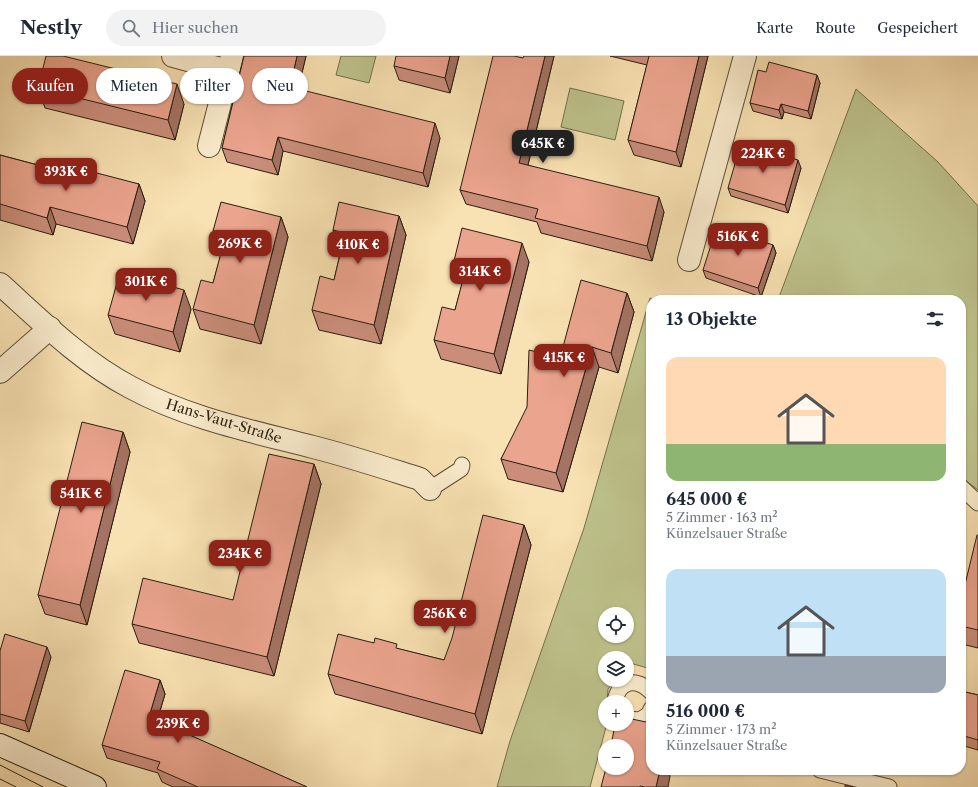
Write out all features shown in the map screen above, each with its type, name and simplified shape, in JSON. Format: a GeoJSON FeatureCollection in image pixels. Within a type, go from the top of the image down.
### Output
{"type":"FeatureCollection","features":[{"type":"Feature","properties":{"kind":"street"},"geometry":{"type":"LineString","coordinates":[[173,56],[230,64],[209,146]]}},
{"type":"Feature","properties":{"kind":"street"},"geometry":{"type":"LineString","coordinates":[[689,260],[745,56]]}},
{"type":"Feature","properties":{"kind":"street","name":"Hans-Vaut-Straße"},"geometry":{"type":"LineString","coordinates":[[0,284],[86,360],[129,387],[172,407],[243,429],[315,447],[420,479],[430,488]]}},
{"type":"Feature","properties":{"kind":"street"},"geometry":{"type":"LineString","coordinates":[[0,372],[50,328]]}},
{"type":"Feature","properties":{"kind":"street"},"geometry":{"type":"LineString","coordinates":[[0,744],[62,780],[95,787]]}},
{"type":"Feature","properties":{"kind":"lane"},"geometry":{"type":"LineString","coordinates":[[430,488],[461,469],[462,464]]}},
{"type":"Feature","properties":{"kind":"lane"},"geometry":{"type":"LineString","coordinates":[[966,492],[978,503]]}},
{"type":"Feature","properties":{"kind":"lane"},"geometry":{"type":"LineString","coordinates":[[616,695],[623,685],[634,682],[646,687]]}},
{"type":"Feature","properties":{"kind":"lane"},"geometry":{"type":"LineString","coordinates":[[634,720],[640,720],[646,716]]}},
{"type":"Feature","properties":{"kind":"lane"},"geometry":{"type":"LineString","coordinates":[[841,775],[890,787]]}},
{"type":"Feature","properties":{"kind":"green space"},"geometry":{"type":"Polygon","coordinates":[[[341,56],[376,56],[369,83],[336,75],[341,56]]]}},
{"type":"Feature","properties":{"kind":"green space"},"geometry":{"type":"Polygon","coordinates":[[[570,88],[624,101],[615,140],[561,127],[570,88]]]}},
{"type":"Feature","properties":{"kind":"green space"},"geometry":{"type":"Polygon","coordinates":[[[856,89],[938,162],[978,206],[978,490],[966,481],[966,295],[780,295],[856,89]]]}},
{"type":"Feature","properties":{"kind":"green space"},"geometry":{"type":"Polygon","coordinates":[[[646,312],[646,668],[634,664],[634,651],[598,651],[598,687],[610,687],[608,695],[598,695],[598,731],[605,731],[603,739],[598,739],[598,757],[590,787],[497,787],[510,741],[584,528],[646,312]]]}},
{"type":"Feature","properties":{"kind":"building"},"geometry":{"type":"Polygon","coordinates":[[[46,56],[63,56],[112,68],[96,68],[96,102],[88,100],[88,68],[43,68],[46,56]]]}},
{"type":"Feature","properties":{"kind":"building"},"geometry":{"type":"Polygon","coordinates":[[[244,56],[297,56],[294,68],[252,68],[252,104],[308,104],[308,91],[435,123],[423,173],[278,137],[272,160],[222,148],[233,104],[244,104],[244,68],[241,68],[244,56]]]}},
{"type":"Feature","properties":{"kind":"building"},"geometry":{"type":"Polygon","coordinates":[[[396,56],[450,56],[445,78],[394,66],[396,56]]]}},
{"type":"Feature","properties":{"kind":"building"},"geometry":{"type":"Polygon","coordinates":[[[493,56],[514,56],[523,58],[524,56],[545,56],[519,163],[659,197],[647,246],[535,218],[538,209],[460,190],[493,56]]]}},
{"type":"Feature","properties":{"kind":"building"},"geometry":{"type":"Polygon","coordinates":[[[649,56],[699,56],[676,152],[628,140],[649,56]]]}},
{"type":"Feature","properties":{"kind":"building"},"geometry":{"type":"Polygon","coordinates":[[[769,62],[817,75],[808,111],[781,104],[779,110],[750,103],[758,70],[766,72],[769,62]]]}},
{"type":"Feature","properties":{"kind":"building"},"geometry":{"type":"Polygon","coordinates":[[[172,83],[177,84],[172,104],[172,83]]]}},
{"type":"Feature","properties":{"kind":"building"},"geometry":{"type":"Polygon","coordinates":[[[103,104],[172,104],[168,120],[103,104]]]}},
{"type":"Feature","properties":{"kind":"building"},"geometry":{"type":"Polygon","coordinates":[[[741,143],[798,160],[785,205],[728,188],[741,143]]]}},
{"type":"Feature","properties":{"kind":"building"},"geometry":{"type":"Polygon","coordinates":[[[0,155],[64,172],[66,165],[139,184],[127,227],[50,207],[47,218],[0,204],[0,155]]]}},
{"type":"Feature","properties":{"kind":"building"},"geometry":{"type":"Polygon","coordinates":[[[221,202],[281,217],[254,325],[193,309],[201,280],[213,283],[226,234],[213,231],[221,202]]]}},
{"type":"Feature","properties":{"kind":"building"},"geometry":{"type":"Polygon","coordinates":[[[339,202],[399,216],[374,325],[312,310],[320,276],[334,280],[345,233],[333,230],[339,202]]]}},
{"type":"Feature","properties":{"kind":"building"},"geometry":{"type":"Polygon","coordinates":[[[717,226],[773,245],[758,288],[703,270],[717,226]]]}},
{"type":"Feature","properties":{"kind":"building"},"geometry":{"type":"Polygon","coordinates":[[[462,228],[522,243],[494,354],[434,340],[442,307],[455,310],[467,264],[454,261],[462,228]]]}},
{"type":"Feature","properties":{"kind":"building"},"geometry":{"type":"Polygon","coordinates":[[[120,272],[184,290],[173,332],[108,315],[120,272]]]}},
{"type":"Feature","properties":{"kind":"building"},"geometry":{"type":"Polygon","coordinates":[[[581,280],[627,293],[611,353],[592,347],[556,473],[501,459],[527,407],[529,350],[560,358],[581,280]]]}},
{"type":"Feature","properties":{"kind":"building"},"geometry":{"type":"Polygon","coordinates":[[[82,422],[123,432],[80,605],[38,595],[82,422]]]}},
{"type":"Feature","properties":{"kind":"building"},"geometry":{"type":"Polygon","coordinates":[[[269,454],[314,464],[267,657],[132,624],[143,578],[233,600],[269,454]]]}},
{"type":"Feature","properties":{"kind":"building"},"geometry":{"type":"Polygon","coordinates":[[[483,515],[524,525],[475,714],[328,674],[338,634],[374,643],[375,638],[397,644],[396,648],[444,660],[452,638],[483,515]]]}},
{"type":"Feature","properties":{"kind":"building"},"geometry":{"type":"Polygon","coordinates":[[[978,535],[978,630],[966,627],[966,580],[978,535]]]}},
{"type":"Feature","properties":{"kind":"building"},"geometry":{"type":"Polygon","coordinates":[[[5,634],[47,647],[25,721],[0,714],[0,651],[5,634]]]}},
{"type":"Feature","properties":{"kind":"building"},"geometry":{"type":"Polygon","coordinates":[[[125,670],[160,680],[149,717],[307,787],[198,787],[157,769],[160,762],[102,745],[125,670]]]}},
{"type":"Feature","properties":{"kind":"building"},"geometry":{"type":"Polygon","coordinates":[[[966,692],[978,695],[978,740],[966,736],[966,692]]]}},
{"type":"Feature","properties":{"kind":"building"},"geometry":{"type":"Polygon","coordinates":[[[634,719],[646,722],[646,775],[659,775],[656,787],[601,787],[604,775],[634,775],[634,739],[612,739],[614,731],[634,731],[634,719]]]}},
{"type":"Feature","properties":{"kind":"tram line"},"geometry":{"type":"LineString","coordinates":[[0,765],[43,787]]}},
{"type":"Feature","properties":{"kind":"tram line"},"geometry":{"type":"LineString","coordinates":[[0,779],[16,787]]}}]}
